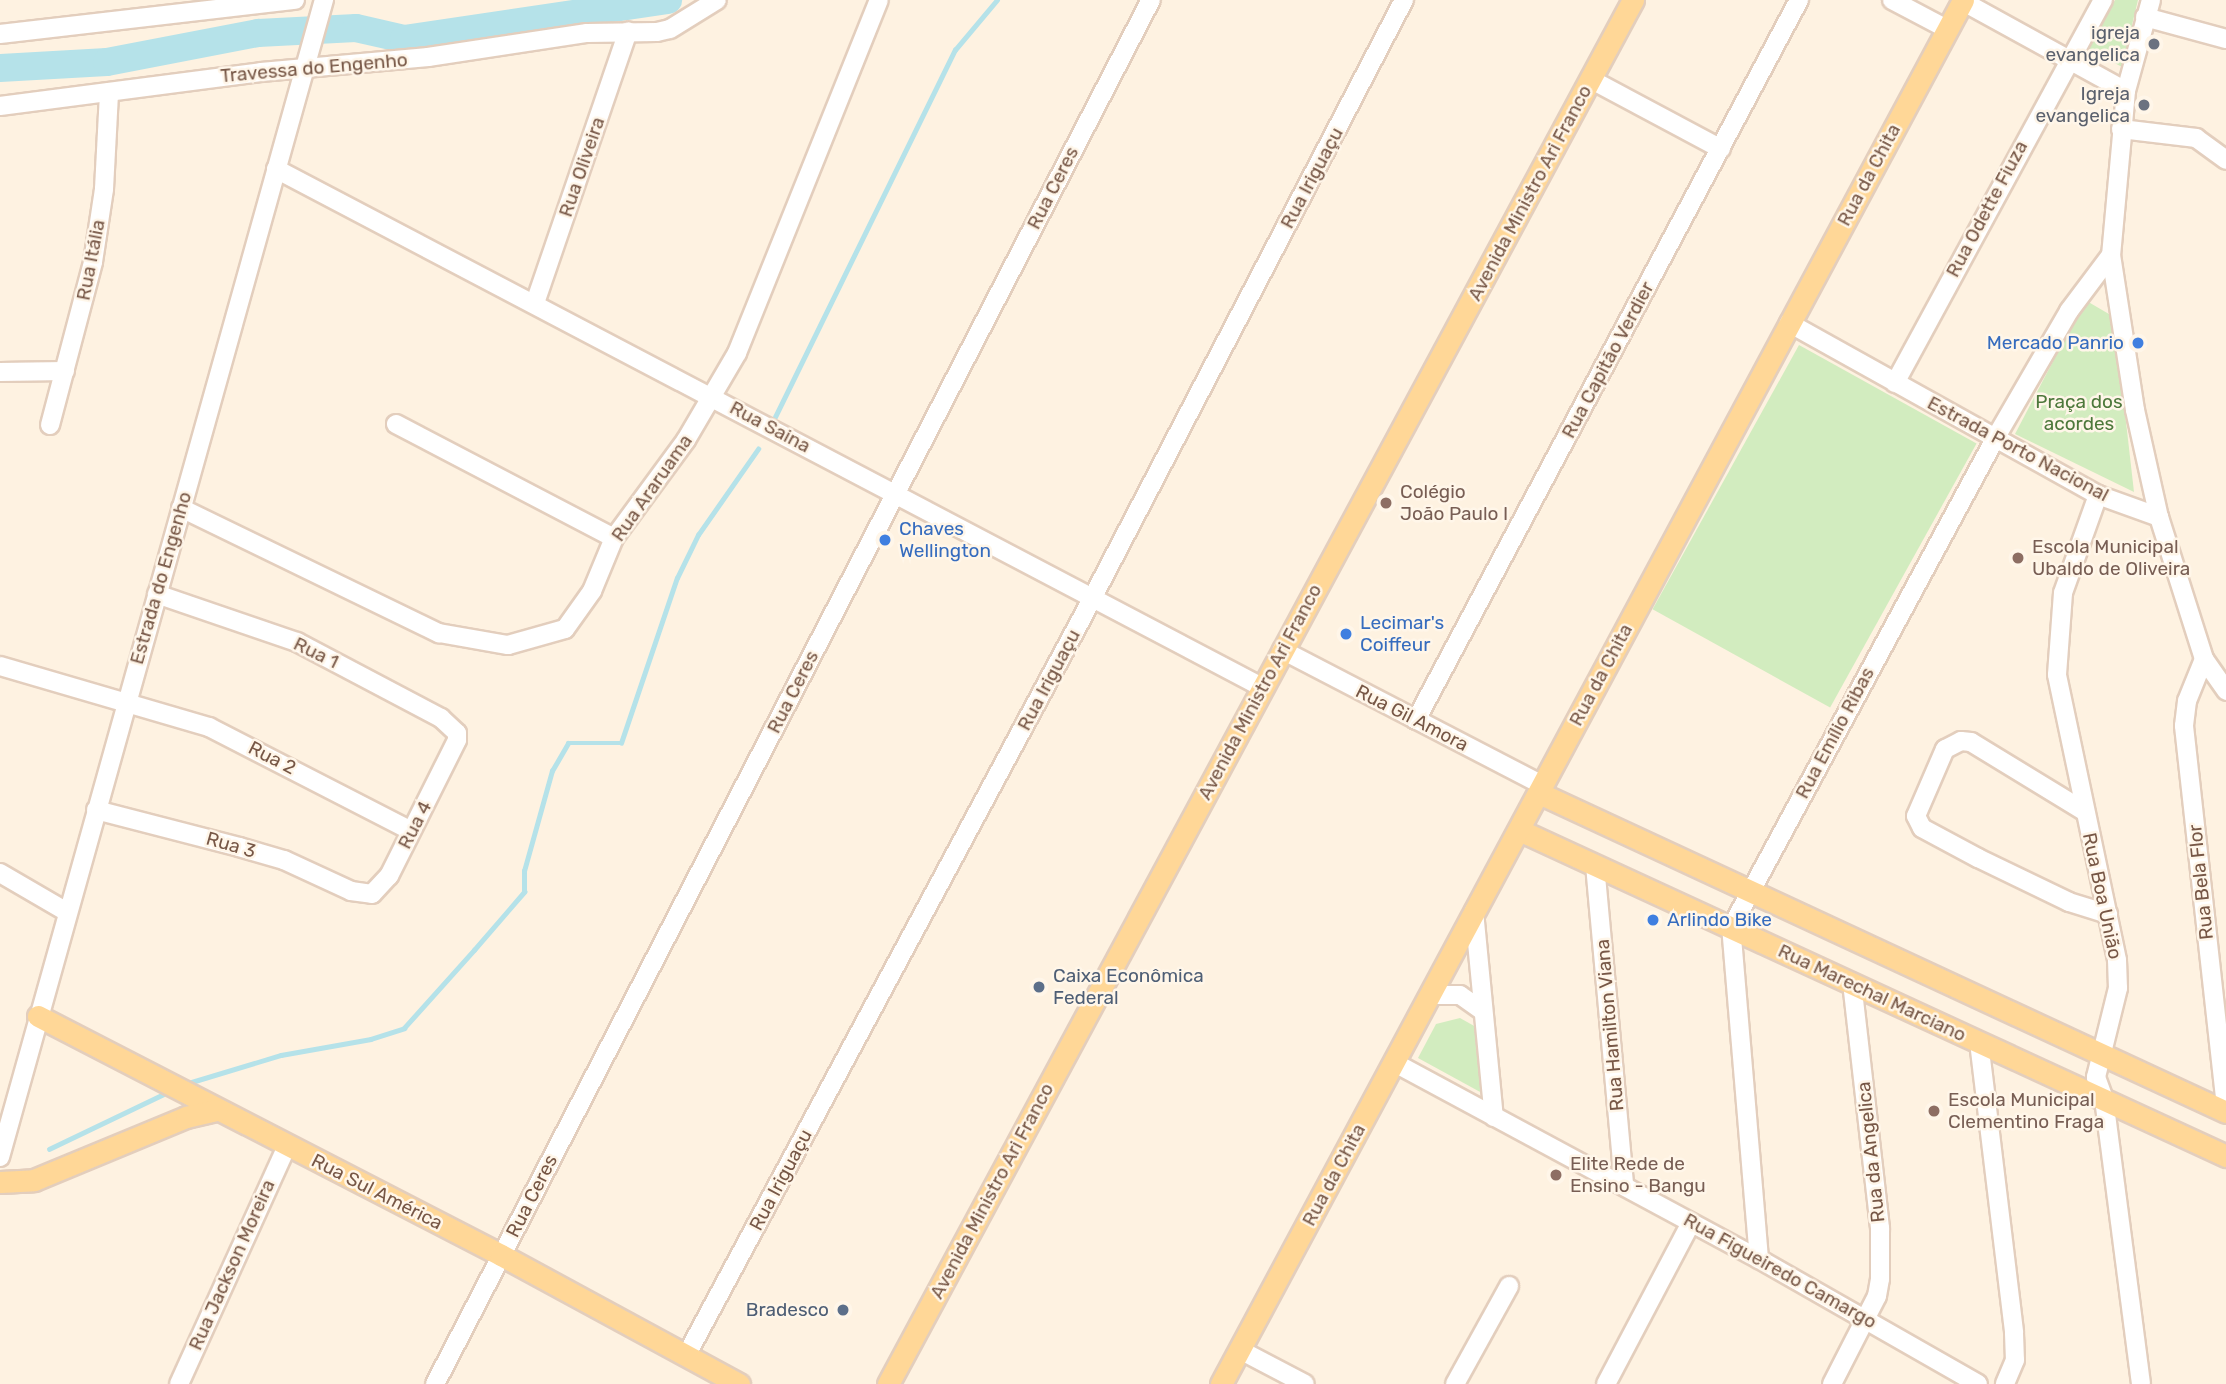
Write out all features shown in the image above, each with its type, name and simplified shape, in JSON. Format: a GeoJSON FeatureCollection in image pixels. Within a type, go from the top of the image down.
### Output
{"type":"FeatureCollection","features":[{"type":"Feature","properties":{"kind":"main road","name":"Avenida Ministro Ari Franco"},"geometry":{"type":"LineString","coordinates":[[888,1384],[1633,0]]}},
{"type":"Feature","properties":{"kind":"main road","name":"Rua da Chita"},"geometry":{"type":"LineString","coordinates":[[1221,1384],[1963,1]]}},
{"type":"Feature","properties":{"kind":"main road"},"geometry":{"type":"LineString","coordinates":[[1541,789],[1750,891],[2226,1110]]}},
{"type":"Feature","properties":{"kind":"main road","name":"Rua Marechal Marciano"},"geometry":{"type":"LineString","coordinates":[[1518,830],[2226,1156]]}},
{"type":"Feature","properties":{"kind":"main road","name":"Rua Sul América"},"geometry":{"type":"LineString","coordinates":[[38,1016],[215,1111],[501,1255],[738,1384]]}},
{"type":"Feature","properties":{"kind":"main road"},"geometry":{"type":"LineString","coordinates":[[0,1182],[34,1180],[186,1117],[215,1111]]}},
{"type":"Feature","properties":{"kind":"street"},"geometry":{"type":"LineString","coordinates":[[0,34],[295,0]]}},
{"type":"Feature","properties":{"kind":"street","name":"Travessa do Engenho"},"geometry":{"type":"LineString","coordinates":[[0,106],[305,68],[670,29],[717,0]]}},
{"type":"Feature","properties":{"kind":"street","name":"Rua Araruama"},"geometry":{"type":"LineString","coordinates":[[181,508],[439,633],[508,646],[565,629],[592,591],[614,538],[713,397],[750,323],[879,0]]}},
{"type":"Feature","properties":{"kind":"street","name":"Rua Ceres"},"geometry":{"type":"LineString","coordinates":[[435,1384],[1151,0]]}},
{"type":"Feature","properties":{"kind":"street","name":"Rua Iriguaçu"},"geometry":{"type":"LineString","coordinates":[[687,1356],[1093,598],[1404,0]]}},
{"type":"Feature","properties":{"kind":"street","name":"Rua Capitão Verdier"},"geometry":{"type":"LineString","coordinates":[[1416,720],[1799,0]]}},
{"type":"Feature","properties":{"kind":"street"},"geometry":{"type":"LineString","coordinates":[[1892,0],[1947,29]]}},
{"type":"Feature","properties":{"kind":"street","name":"Rua Odette Fiuza"},"geometry":{"type":"LineString","coordinates":[[1895,383],[2067,59],[2103,0]]}},
{"type":"Feature","properties":{"kind":"street"},"geometry":{"type":"LineString","coordinates":[[1963,1],[2126,91]]}},
{"type":"Feature","properties":{"kind":"street","name":"Estrada do Engenho"},"geometry":{"type":"LineString","coordinates":[[0,1157],[322,6]]}},
{"type":"Feature","properties":{"kind":"street"},"geometry":{"type":"LineString","coordinates":[[2226,39],[2148,8],[2126,91],[2111,255],[2135,410],[2159,516],[2204,659],[2226,691]]}},
{"type":"Feature","properties":{"kind":"street","name":"Rua Oliveira"},"geometry":{"type":"LineString","coordinates":[[535,303],[628,32]]}},
{"type":"Feature","properties":{"kind":"street"},"geometry":{"type":"LineString","coordinates":[[1592,80],[1721,149]]}},
{"type":"Feature","properties":{"kind":"street","name":"Rua Itália"},"geometry":{"type":"LineString","coordinates":[[50,425],[95,250],[104,189],[109,92]]}},
{"type":"Feature","properties":{"kind":"street"},"geometry":{"type":"LineString","coordinates":[[2121,129],[2196,138],[2225,155]]}},
{"type":"Feature","properties":{"kind":"street","name":"Rua Saina"},"geometry":{"type":"LineString","coordinates":[[276,169],[1262,687]]}},
{"type":"Feature","properties":{"kind":"street","name":"Rua Emílio Ribas"},"geometry":{"type":"LineString","coordinates":[[1731,928],[1996,438],[2069,311],[2111,255]]}},
{"type":"Feature","properties":{"kind":"street","name":"Estrada Porto Nacional"},"geometry":{"type":"LineString","coordinates":[[1789,323],[2098,495],[2159,516]]}},
{"type":"Feature","properties":{"kind":"street"},"geometry":{"type":"LineString","coordinates":[[0,372],[65,372]]}},
{"type":"Feature","properties":{"kind":"street"},"geometry":{"type":"LineString","coordinates":[[396,424],[614,538]]}},
{"type":"Feature","properties":{"kind":"street","name":"Rua Boa União"},"geometry":{"type":"LineString","coordinates":[[2098,495],[2063,593],[2057,639],[2057,675],[2108,914],[2118,988],[2096,1077],[2104,1099],[2141,1384]]}},
{"type":"Feature","properties":{"kind":"street","name":"Rua 1"},"geometry":{"type":"LineString","coordinates":[[157,594],[297,642],[441,718],[457,733],[457,740]]}},
{"type":"Feature","properties":{"kind":"street","name":"Rua Gil Amora"},"geometry":{"type":"LineString","coordinates":[[1282,650],[1541,789]]}},
{"type":"Feature","properties":{"kind":"street","name":"Rua Bela Flor"},"geometry":{"type":"LineString","coordinates":[[2204,659],[2187,701],[2184,726],[2226,1110]]}},
{"type":"Feature","properties":{"kind":"street","name":"Rua 2"},"geometry":{"type":"LineString","coordinates":[[0,666],[209,727],[411,831]]}},
{"type":"Feature","properties":{"kind":"street","name":"Rua 4"},"geometry":{"type":"LineString","coordinates":[[360,894],[378,890],[457,740]]}},
{"type":"Feature","properties":{"kind":"street"},"geometry":{"type":"LineString","coordinates":[[2084,811],[1971,742],[1961,741],[1945,749],[1916,817],[1922,828],[1978,858],[2069,902],[2108,914]]}},
{"type":"Feature","properties":{"kind":"street","name":"Rua 3"},"geometry":{"type":"LineString","coordinates":[[96,810],[284,860],[360,894]]}},
{"type":"Feature","properties":{"kind":"street","name":"Rua Hamilton Viana"},"geometry":{"type":"LineString","coordinates":[[1595,865],[1624,1185]]}},
{"type":"Feature","properties":{"kind":"street"},"geometry":{"type":"LineString","coordinates":[[0,873],[67,912]]}},
{"type":"Feature","properties":{"kind":"street"},"geometry":{"type":"LineString","coordinates":[[1474,911],[1494,1117]]}},
{"type":"Feature","properties":{"kind":"street"},"geometry":{"type":"LineString","coordinates":[[1731,928],[1759,1259]]}},
{"type":"Feature","properties":{"kind":"street","name":"Rua da Angelica"},"geometry":{"type":"LineString","coordinates":[[1832,1384],[1877,1296],[1880,1228],[1852,983]]}},
{"type":"Feature","properties":{"kind":"street"},"geometry":{"type":"LineString","coordinates":[[1431,995],[1460,995],[1483,1011]]}},
{"type":"Feature","properties":{"kind":"street"},"geometry":{"type":"LineString","coordinates":[[1979,1042],[2014,1332],[2015,1360],[2005,1384]]}},
{"type":"Feature","properties":{"kind":"street","name":"Rua Figueiredo Camargo"},"geometry":{"type":"LineString","coordinates":[[1395,1063],[1759,1259],[1978,1384]]}},
{"type":"Feature","properties":{"kind":"street","name":"Rua Jackson Moreira"},"geometry":{"type":"LineString","coordinates":[[180,1384],[287,1146]]}},
{"type":"Feature","properties":{"kind":"street"},"geometry":{"type":"LineString","coordinates":[[1606,1384],[1691,1223]]}},
{"type":"Feature","properties":{"kind":"street"},"geometry":{"type":"LineString","coordinates":[[1455,1384],[1509,1286]]}},
{"type":"Feature","properties":{"kind":"street"},"geometry":{"type":"LineString","coordinates":[[1240,1350],[1305,1384]]}},
{"type":"Feature","properties":{"kind":"green space"},"geometry":{"type":"Polygon","coordinates":[[[2115,0],[2138,0],[2122,67],[2089,49],[2115,0]]]}},
{"type":"Feature","properties":{"kind":"green space","name":"Praça dos acordes"},"geometry":{"type":"Polygon","coordinates":[[[2085,300],[2114,317],[2134,492],[2015,434],[2085,300]]]}},
{"type":"Feature","properties":{"kind":"green space"},"geometry":{"type":"Polygon","coordinates":[[[1799,345],[1977,443],[1830,708],[1653,609],[1799,345]]]}},
{"type":"Feature","properties":{"kind":"green space"},"geometry":{"type":"Polygon","coordinates":[[[1460,1018],[1476,1027],[1482,1093],[1418,1058],[1436,1024],[1460,1018]]]}},
{"type":"Feature","properties":{"kind":"waterway"},"geometry":{"type":"LineString","coordinates":[[0,68],[107,62],[258,33],[356,28],[404,39],[668,0]]}},
{"type":"Feature","properties":{"kind":"waterway"},"geometry":{"type":"LineString","coordinates":[[775,417],[955,50],[997,0]]}},
{"type":"Feature","properties":{"kind":"waterway"},"geometry":{"type":"LineString","coordinates":[[185,1084],[281,1055],[371,1039],[404,1028],[524,892],[524,871],[552,771],[568,743],[621,743],[677,578],[698,535],[758,449]]}},
{"type":"Feature","properties":{"kind":"waterway"},"geometry":{"type":"LineString","coordinates":[[49,1149],[168,1092]]}},
{"type":"Feature","properties":{"kind":"place","name":"igreja evangelica"},"geometry":{"type":"Point","coordinates":[2154,44]}},
{"type":"Feature","properties":{"kind":"place","name":"Igreja evangelica"},"geometry":{"type":"Point","coordinates":[2144,105]}},
{"type":"Feature","properties":{"kind":"place","name":"Mercado Panrio"},"geometry":{"type":"Point","coordinates":[2138,343]}},
{"type":"Feature","properties":{"kind":"place","name":"Colégio João Paulo I"},"geometry":{"type":"Point","coordinates":[1386,503]}},
{"type":"Feature","properties":{"kind":"place","name":"Chaves Wellington"},"geometry":{"type":"Point","coordinates":[885,540]}},
{"type":"Feature","properties":{"kind":"place","name":"Escola Municipal Ubaldo de Oliveira"},"geometry":{"type":"Point","coordinates":[2018,558]}},
{"type":"Feature","properties":{"kind":"place","name":"Lecimar's Coiffeur"},"geometry":{"type":"Point","coordinates":[1346,634]}},
{"type":"Feature","properties":{"kind":"place","name":"Arlindo Bike"},"geometry":{"type":"Point","coordinates":[1653,920]}},
{"type":"Feature","properties":{"kind":"place","name":"Caixa Econômica Federal"},"geometry":{"type":"Point","coordinates":[1039,987]}},
{"type":"Feature","properties":{"kind":"place","name":"Escola Municipal Clementino Fraga"},"geometry":{"type":"Point","coordinates":[1934,1111]}},
{"type":"Feature","properties":{"kind":"place","name":"Elite Rede de Ensino - Bangu"},"geometry":{"type":"Point","coordinates":[1556,1175]}},
{"type":"Feature","properties":{"kind":"place","name":"Bradesco"},"geometry":{"type":"Point","coordinates":[843,1310]}}]}
